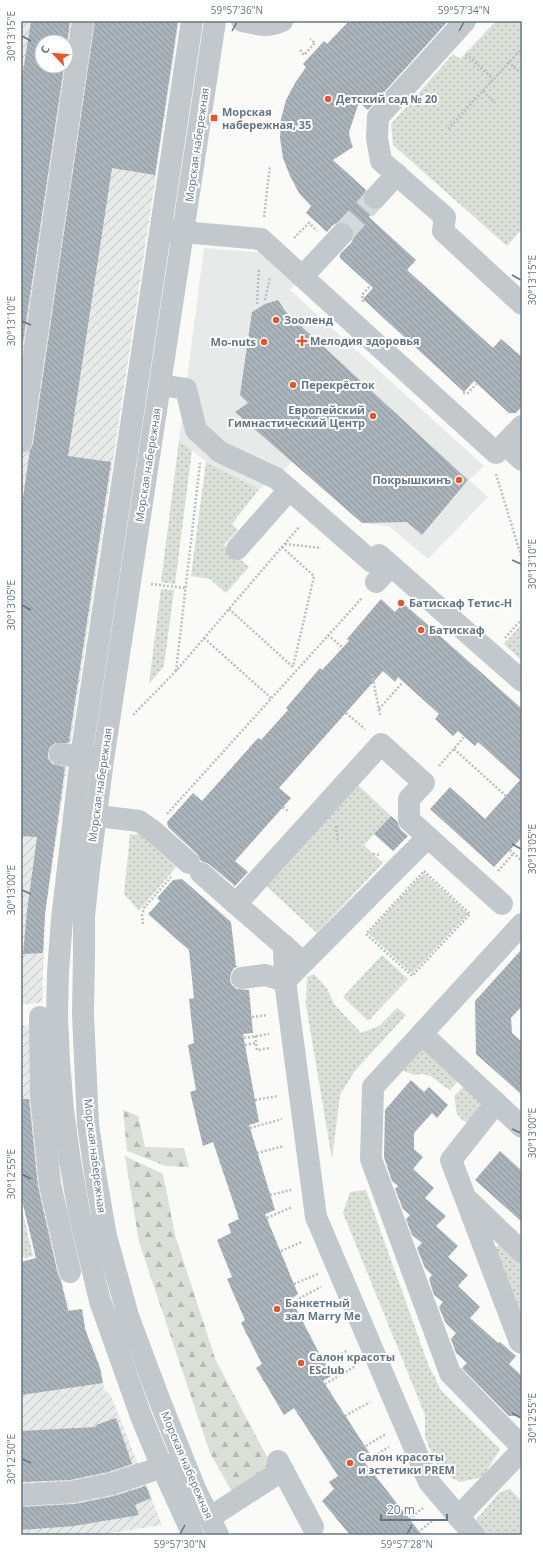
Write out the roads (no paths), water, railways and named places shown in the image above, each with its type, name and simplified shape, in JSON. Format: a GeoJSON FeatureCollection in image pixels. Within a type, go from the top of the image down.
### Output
{"type":"FeatureCollection","features":[{"type":"Feature","properties":{"kind":"street"},"geometry":{"type":"LineString","coordinates":[[21,442],[83,21]]}},
{"type":"Feature","properties":{"kind":"street","name":"Морская набережная"},"geometry":{"type":"LineString","coordinates":[[192,21],[81,757],[62,919],[44,1011],[59,1061],[63,1110],[72,1176],[100,1301],[162,1467],[193,1535]]}},
{"type":"Feature","properties":{"kind":"street","name":"Морская набережная"},"geometry":{"type":"LineString","coordinates":[[214,1527],[161,1404],[128,1316],[106,1236],[88,1124],[83,1005],[84,916],[96,815],[215,21]]}},
{"type":"Feature","properties":{"kind":"street"},"geometry":{"type":"LineString","coordinates":[[242,21],[274,25],[282,21]]}},
{"type":"Feature","properties":{"kind":"street"},"geometry":{"type":"LineString","coordinates":[[465,21],[378,117],[376,138],[381,161],[445,217],[443,231],[522,304]]}},
{"type":"Feature","properties":{"kind":"street"},"geometry":{"type":"LineString","coordinates":[[375,198],[397,174]]}},
{"type":"Feature","properties":{"kind":"street"},"geometry":{"type":"LineString","coordinates":[[160,229],[261,239],[496,454],[522,426]]}},
{"type":"Feature","properties":{"kind":"street"},"geometry":{"type":"LineString","coordinates":[[302,277],[342,234]]}},
{"type":"Feature","properties":{"kind":"street"},"geometry":{"type":"LineString","coordinates":[[161,385],[186,389],[196,430],[220,452],[276,478],[372,562],[379,555],[522,681]]}},
{"type":"Feature","properties":{"kind":"street"},"geometry":{"type":"LineString","coordinates":[[505,444],[522,460]]}},
{"type":"Feature","properties":{"kind":"street"},"geometry":{"type":"LineString","coordinates":[[237,550],[289,490]]}},
{"type":"Feature","properties":{"kind":"street"},"geometry":{"type":"LineString","coordinates":[[376,582],[391,566]]}},
{"type":"Feature","properties":{"kind":"street"},"geometry":{"type":"LineString","coordinates":[[236,904],[381,744],[424,783],[409,799],[409,820],[502,904]]}},
{"type":"Feature","properties":{"kind":"street"},"geometry":{"type":"LineString","coordinates":[[60,754],[104,760]]}},
{"type":"Feature","properties":{"kind":"street"},"geometry":{"type":"LineString","coordinates":[[75,813],[139,821],[152,830],[303,962]]}},
{"type":"Feature","properties":{"kind":"street"},"geometry":{"type":"LineString","coordinates":[[285,981],[428,837]]}},
{"type":"Feature","properties":{"kind":"street"},"geometry":{"type":"LineString","coordinates":[[522,924],[373,1087],[371,1159],[450,1373],[522,1447]]}},
{"type":"Feature","properties":{"kind":"street"},"geometry":{"type":"LineString","coordinates":[[284,945],[285,981],[316,1217],[429,1482],[474,1535]]}},
{"type":"Feature","properties":{"kind":"street"},"geometry":{"type":"LineString","coordinates":[[242,978],[265,975],[285,981]]}},
{"type":"Feature","properties":{"kind":"street"},"geometry":{"type":"LineString","coordinates":[[70,1272],[50,1184],[41,1094],[44,1011],[83,1005]]}},
{"type":"Feature","properties":{"kind":"street"},"geometry":{"type":"LineString","coordinates":[[422,1034],[522,1127]]}},
{"type":"Feature","properties":{"kind":"street"},"geometry":{"type":"LineString","coordinates":[[496,1103],[451,1160],[520,1342],[522,1343]]}},
{"type":"Feature","properties":{"kind":"street"},"geometry":{"type":"LineString","coordinates":[[465,1198],[522,1252]]}},
{"type":"Feature","properties":{"kind":"street"},"geometry":{"type":"LineString","coordinates":[[458,1517],[522,1450]]}},
{"type":"Feature","properties":{"kind":"street"},"geometry":{"type":"LineString","coordinates":[[21,1495],[72,1492],[112,1484],[184,1460]]}},
{"type":"Feature","properties":{"kind":"street"},"geometry":{"type":"LineString","coordinates":[[214,1527],[280,1465],[313,1527]]}},
{"type":"Feature","properties":{"kind":"tunnel"},"geometry":{"type":"LineString","coordinates":[[342,234],[375,198]]}},
{"type":"Feature","properties":{"kind":"place","name":"Детский сад № 20"},"geometry":{"type":"Point","coordinates":[328,99]}},
{"type":"Feature","properties":{"kind":"place","name":"Морская набережная, 35"},"geometry":{"type":"Point","coordinates":[214,118]}},
{"type":"Feature","properties":{"kind":"place","name":"Зооленд"},"geometry":{"type":"Point","coordinates":[276,320]}},
{"type":"Feature","properties":{"kind":"place","name":"Мелодия здоровья"},"geometry":{"type":"Point","coordinates":[302,341]}},
{"type":"Feature","properties":{"kind":"place","name":"Mo-nuts"},"geometry":{"type":"Point","coordinates":[264,342]}},
{"type":"Feature","properties":{"kind":"place","name":"Перекрёсток"},"geometry":{"type":"Point","coordinates":[293,385]}},
{"type":"Feature","properties":{"kind":"place","name":"Европейский Гимнастический Центр"},"geometry":{"type":"Point","coordinates":[373,416]}},
{"type":"Feature","properties":{"kind":"place","name":"Покрышкинъ"},"geometry":{"type":"Point","coordinates":[459,480]}},
{"type":"Feature","properties":{"kind":"place","name":"Батискаф Тетис-Н"},"geometry":{"type":"Point","coordinates":[401,603]}},
{"type":"Feature","properties":{"kind":"place","name":"Батискаф"},"geometry":{"type":"Point","coordinates":[421,630]}},
{"type":"Feature","properties":{"kind":"place","name":"Банкетный зал Marry Me"},"geometry":{"type":"Point","coordinates":[277,1309]}},
{"type":"Feature","properties":{"kind":"place","name":"Салон красоты ESclub"},"geometry":{"type":"Point","coordinates":[301,1363]}},
{"type":"Feature","properties":{"kind":"place","name":"Салон красоты и эстетики PREM"},"geometry":{"type":"Point","coordinates":[350,1463]}}]}
